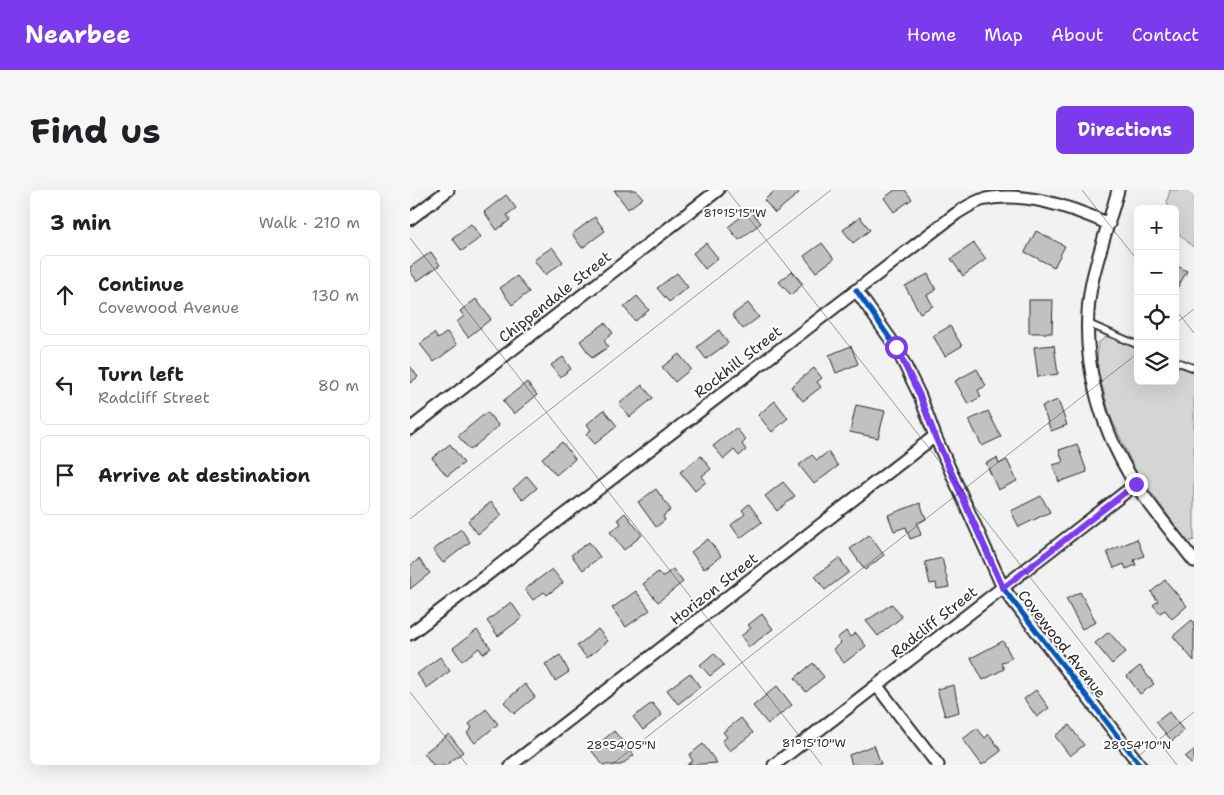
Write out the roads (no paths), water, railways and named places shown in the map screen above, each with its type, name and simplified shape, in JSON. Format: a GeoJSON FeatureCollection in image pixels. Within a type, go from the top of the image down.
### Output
{"type":"FeatureCollection","features":[{"type":"Feature","properties":{"kind":"street"},"geometry":{"type":"LineString","coordinates":[[410,219],[448,190]]}},
{"type":"Feature","properties":{"kind":"street","name":"Chippendale Street"},"geometry":{"type":"LineString","coordinates":[[410,428],[718,190]]}},
{"type":"Feature","properties":{"kind":"street"},"geometry":{"type":"LineString","coordinates":[[1118,190],[1092,283],[1089,324],[1089,371],[1106,428],[1136,484],[1194,561]]}},
{"type":"Feature","properties":{"kind":"street","name":"Rockhill Street"},"geometry":{"type":"LineString","coordinates":[[410,634],[957,213],[982,200],[1003,194],[1027,194],[1084,213],[1109,224]]}},
{"type":"Feature","properties":{"kind":"street","name":"Covewood Avenue"},"geometry":{"type":"LineString","coordinates":[[856,290],[896,347],[920,396],[935,436],[1003,588],[1140,765]]}},
{"type":"Feature","properties":{"kind":"street","name":"Horizon Street"},"geometry":{"type":"LineString","coordinates":[[511,765],[935,436]]}},
{"type":"Feature","properties":{"kind":"street","name":"Radcliff Street"},"geometry":{"type":"LineString","coordinates":[[774,765],[1136,484]]}},
{"type":"Feature","properties":{"kind":"street"},"geometry":{"type":"LineString","coordinates":[[877,686],[938,765]]}},
{"type":"Feature","properties":{"kind":"lane"},"geometry":{"type":"LineString","coordinates":[[1089,324],[1134,343]]}},
{"type":"Feature","properties":{"kind":"lane"},"geometry":{"type":"LineString","coordinates":[[1179,362],[1194,368]]}}]}
